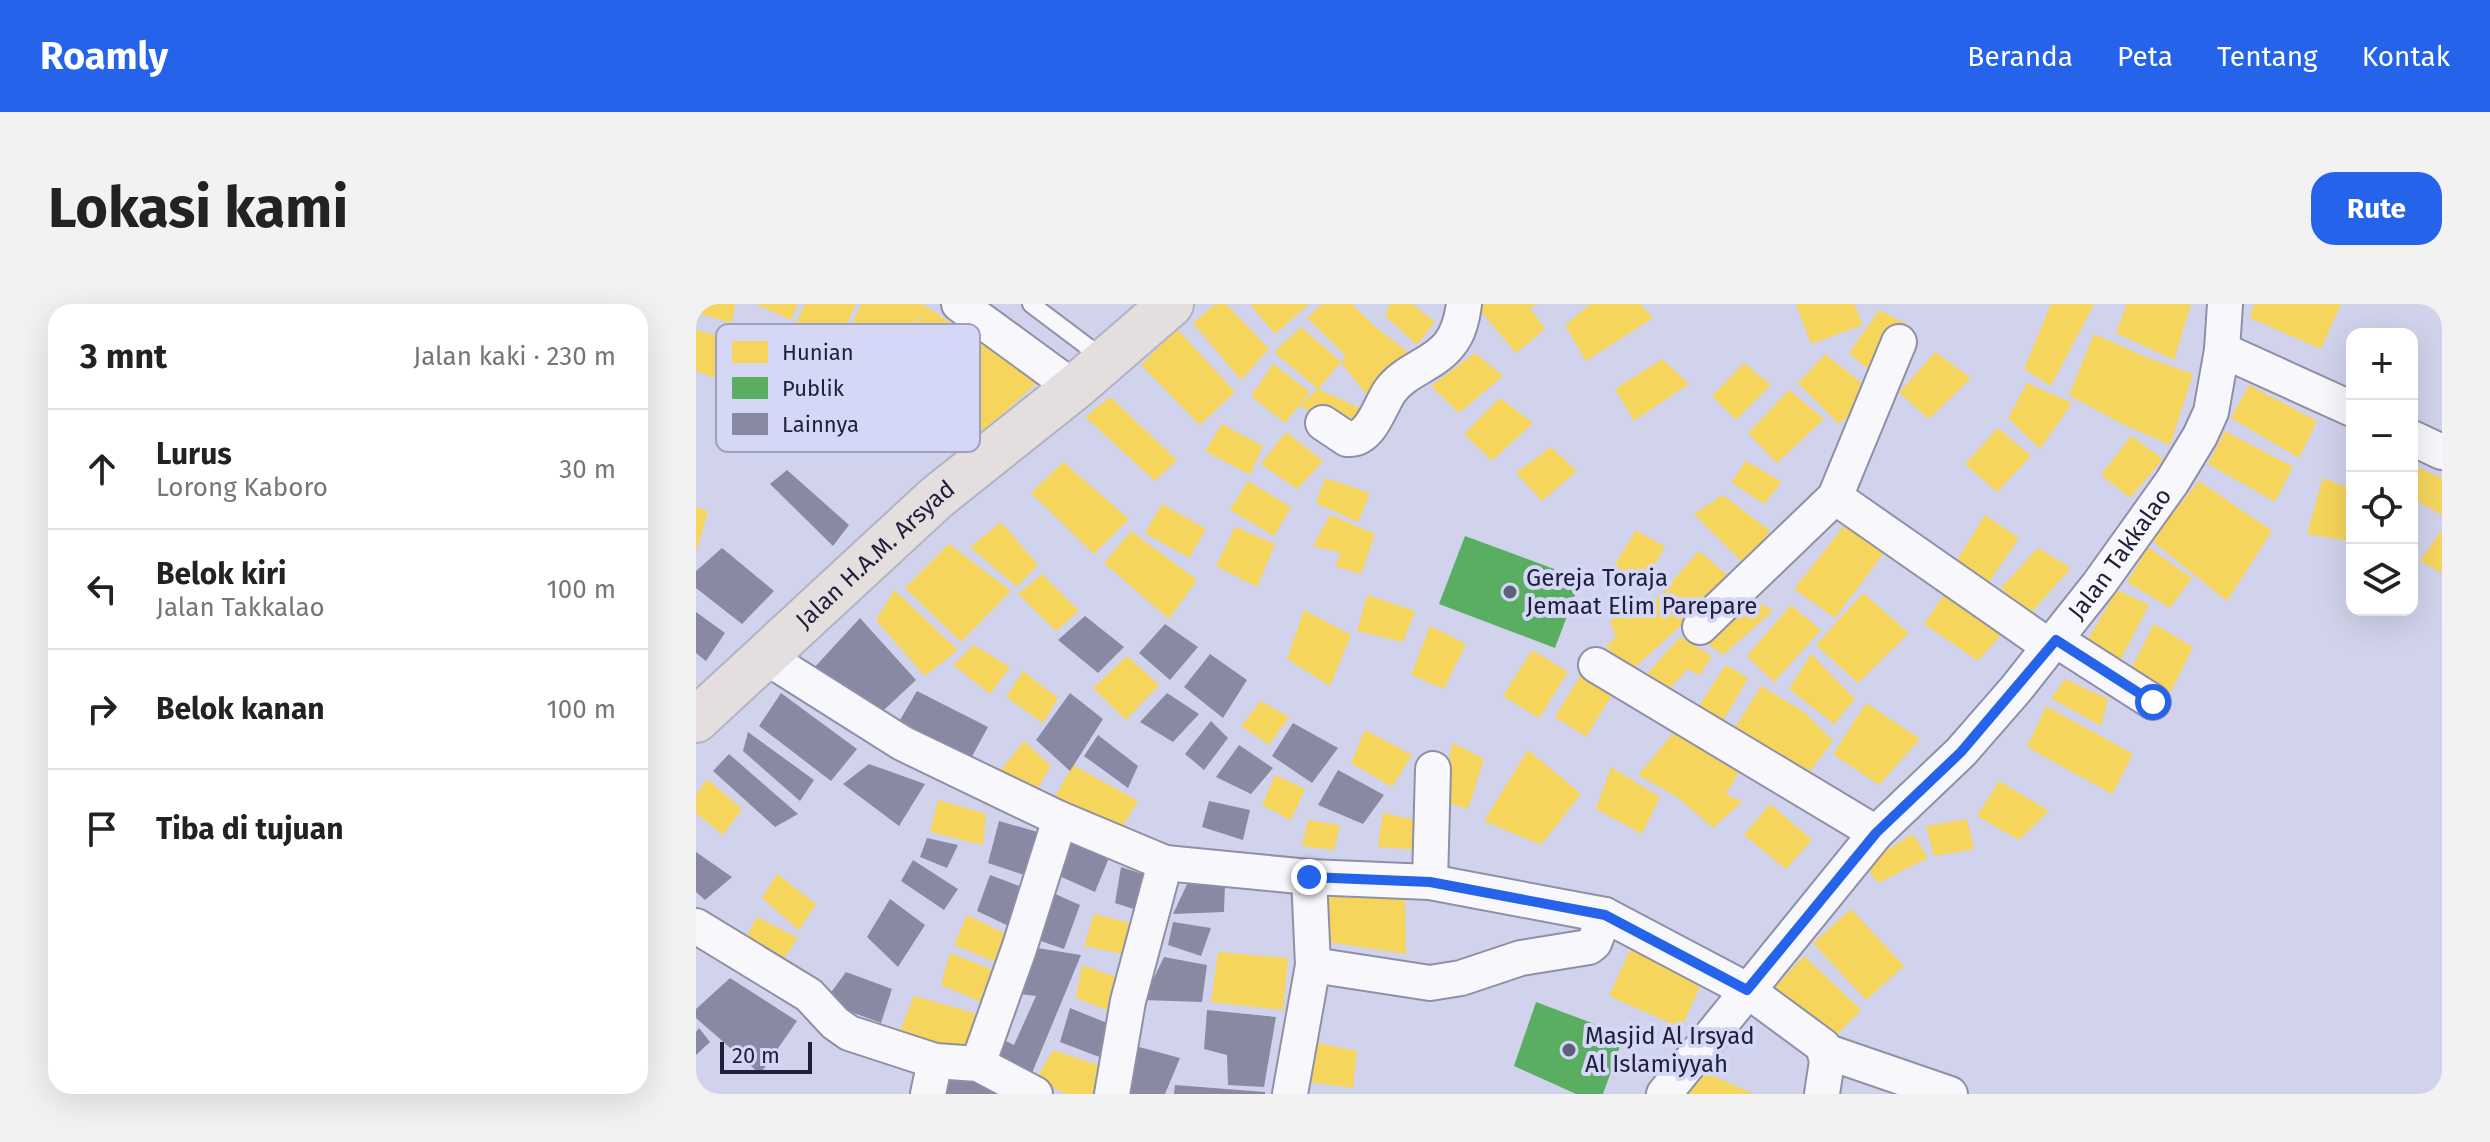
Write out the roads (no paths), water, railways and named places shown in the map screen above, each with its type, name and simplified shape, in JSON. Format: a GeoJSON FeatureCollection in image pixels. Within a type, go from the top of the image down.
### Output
{"type":"FeatureCollection","features":[{"type":"Feature","properties":{"kind":"highway","name":"Jalan H.A.M. Arsyad"},"geometry":{"type":"LineString","coordinates":[[696,720],[936,498],[1141,332],[1171,304]]}},
{"type":"Feature","properties":{"kind":"street"},"geometry":{"type":"LineString","coordinates":[[959,304],[1090,374]]}},
{"type":"Feature","properties":{"kind":"street"},"geometry":{"type":"LineString","coordinates":[[1323,423],[1347,439],[1367,431],[1401,379],[1432,360],[1449,345],[1460,327],[1464,304]]}},
{"type":"Feature","properties":{"kind":"street","name":"Jalan Takkalao"},"geometry":{"type":"LineString","coordinates":[[1664,1094],[1876,833],[1961,752],[2053,643],[2172,482],[2211,412],[2222,350],[2225,304]]}},
{"type":"Feature","properties":{"kind":"street"},"geometry":{"type":"LineString","coordinates":[[1700,627],[1835,497],[1899,342]]}},
{"type":"Feature","properties":{"kind":"street"},"geometry":{"type":"LineString","coordinates":[[2222,350],[2346,406]]}},
{"type":"Feature","properties":{"kind":"street"},"geometry":{"type":"LineString","coordinates":[[2418,441],[2442,452]]}},
{"type":"Feature","properties":{"kind":"street"},"geometry":{"type":"LineString","coordinates":[[1835,497],[2053,643],[2153,702]]}},
{"type":"Feature","properties":{"kind":"street"},"geometry":{"type":"LineString","coordinates":[[766,657],[902,743],[1060,819],[1165,863],[1309,877],[1430,882],[1605,915],[1747,990],[1823,1046],[1826,1067],[1822,1094]]}},
{"type":"Feature","properties":{"kind":"street"},"geometry":{"type":"LineString","coordinates":[[1596,665],[1876,833]]}},
{"type":"Feature","properties":{"kind":"street"},"geometry":{"type":"LineString","coordinates":[[1430,882],[1433,769]]}},
{"type":"Feature","properties":{"kind":"street"},"geometry":{"type":"LineString","coordinates":[[978,1064],[1060,819]]}},
{"type":"Feature","properties":{"kind":"street"},"geometry":{"type":"LineString","coordinates":[[1112,1094],[1128,1001],[1165,863]]}},
{"type":"Feature","properties":{"kind":"street"},"geometry":{"type":"LineString","coordinates":[[1290,1094],[1313,965],[1309,877]]}},
{"type":"Feature","properties":{"kind":"street"},"geometry":{"type":"LineString","coordinates":[[1313,965],[1430,983],[1461,978],[1521,958],[1589,947],[1594,943],[1605,915]]}},
{"type":"Feature","properties":{"kind":"street"},"geometry":{"type":"LineString","coordinates":[[696,926],[809,995],[849,1033],[931,1078],[978,1064],[1035,1094]]}},
{"type":"Feature","properties":{"kind":"street"},"geometry":{"type":"LineString","coordinates":[[1825,1051],[1950,1094]]}},
{"type":"Feature","properties":{"kind":"lane"},"geometry":{"type":"LineString","coordinates":[[1031,304],[1090,374]]}},
{"type":"Feature","properties":{"kind":"place","name":"Gereja Toraja Jemaat Elim Parepare"},"geometry":{"type":"Point","coordinates":[1510,592]}},
{"type":"Feature","properties":{"kind":"place","name":"Masjid Al Irsyad Al Islamiyyah"},"geometry":{"type":"Point","coordinates":[1569,1050]}}]}
